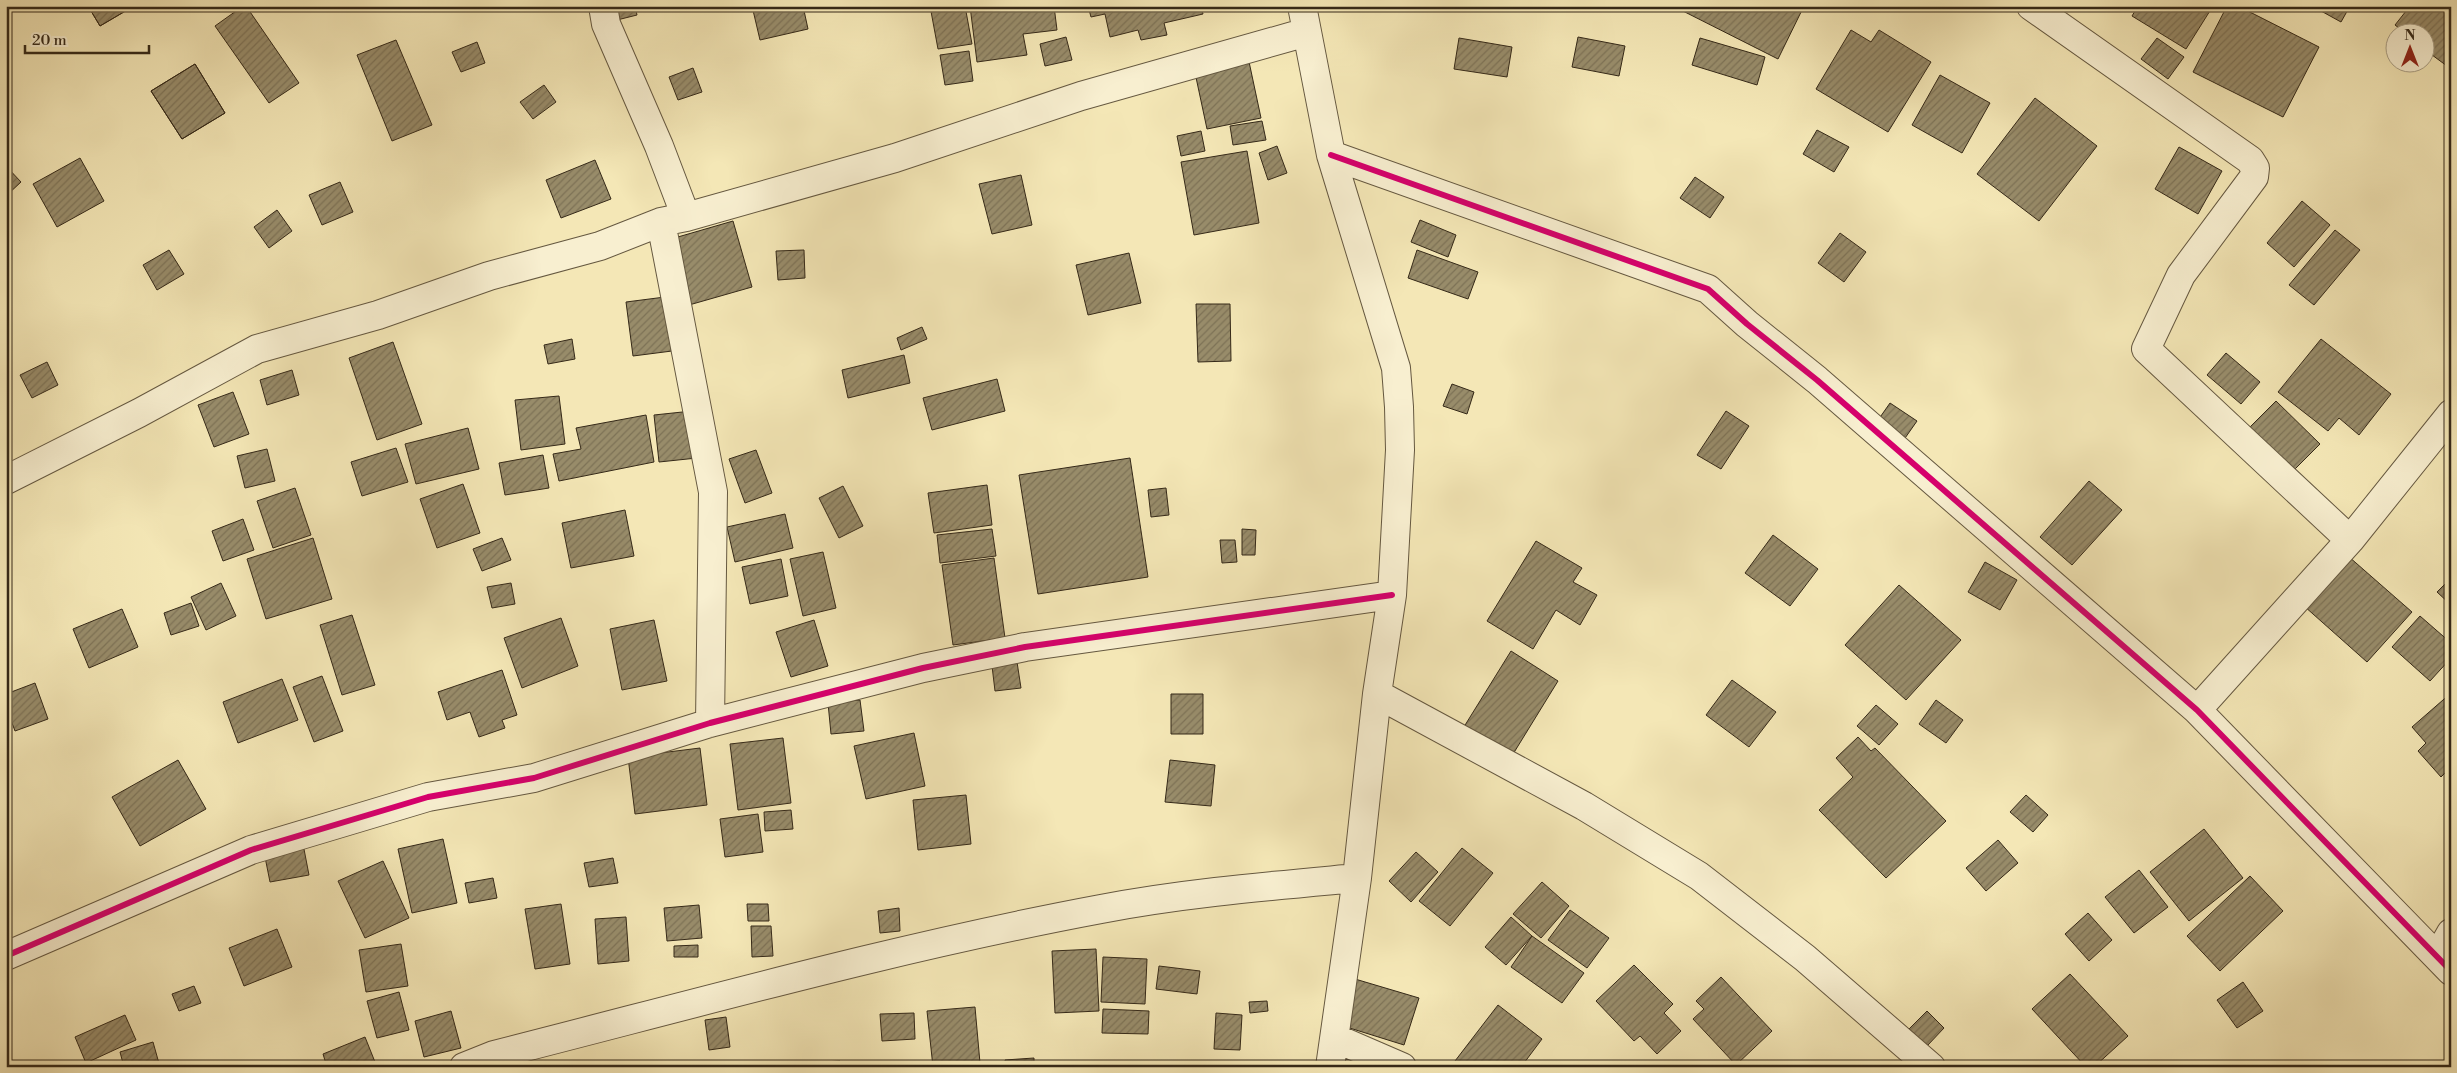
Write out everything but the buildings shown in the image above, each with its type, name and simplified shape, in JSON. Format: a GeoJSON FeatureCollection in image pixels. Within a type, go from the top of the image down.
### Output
{"type":"FeatureCollection","features":[{"type":"Feature","properties":{"kind":"street"},"geometry":{"type":"LineString","coordinates":[[603,6],[606,24],[658,146],[674,219],[713,492],[710,723]]}},
{"type":"Feature","properties":{"kind":"street"},"geometry":{"type":"LineString","coordinates":[[2031,6],[2250,160],[2255,168],[2254,178],[2181,275],[2146,349],[2350,540]]}},
{"type":"Feature","properties":{"kind":"street"},"geometry":{"type":"LineString","coordinates":[[6,480],[139,413],[257,349],[378,314],[490,276],[600,246],[674,219],[895,158],[1305,19],[1330,155],[1396,368],[1400,450],[1392,595],[1377,694],[1356,878],[1330,1067]]}},
{"type":"Feature","properties":{"kind":"street"},"geometry":{"type":"LineString","coordinates":[[1330,155],[1708,289],[1747,324],[1817,380],[2197,710],[2446,953]]}},
{"type":"Feature","properties":{"kind":"street"},"geometry":{"type":"LineString","coordinates":[[2197,710],[2350,540],[2451,414]]}},
{"type":"Feature","properties":{"kind":"street"},"geometry":{"type":"LineString","coordinates":[[6,956],[251,850],[428,797],[534,778],[710,723],[923,668],[1025,647],[1392,595]]}},
{"type":"Feature","properties":{"kind":"street"},"geometry":{"type":"LineString","coordinates":[[1377,694],[1584,806],[1699,876],[1806,958],[1931,1067]]}},
{"type":"Feature","properties":{"kind":"street"},"geometry":{"type":"LineString","coordinates":[[464,1067],[494,1055],[902,952],[1092,910],[1193,895],[1356,878]]}},
{"type":"Feature","properties":{"kind":"street"},"geometry":{"type":"LineString","coordinates":[[1335,1038],[1402,1067]]}},
{"type":"Feature","properties":{"kind":"cycle path"},"geometry":{"type":"LineString","coordinates":[[1331,155],[1708,289],[1747,324],[1817,380],[2197,710],[2451,971]]}},
{"type":"Feature","properties":{"kind":"cycle path"},"geometry":{"type":"LineString","coordinates":[[6,956],[251,850],[428,797],[534,778],[710,723],[923,668],[1025,647],[1392,595]]}}]}
